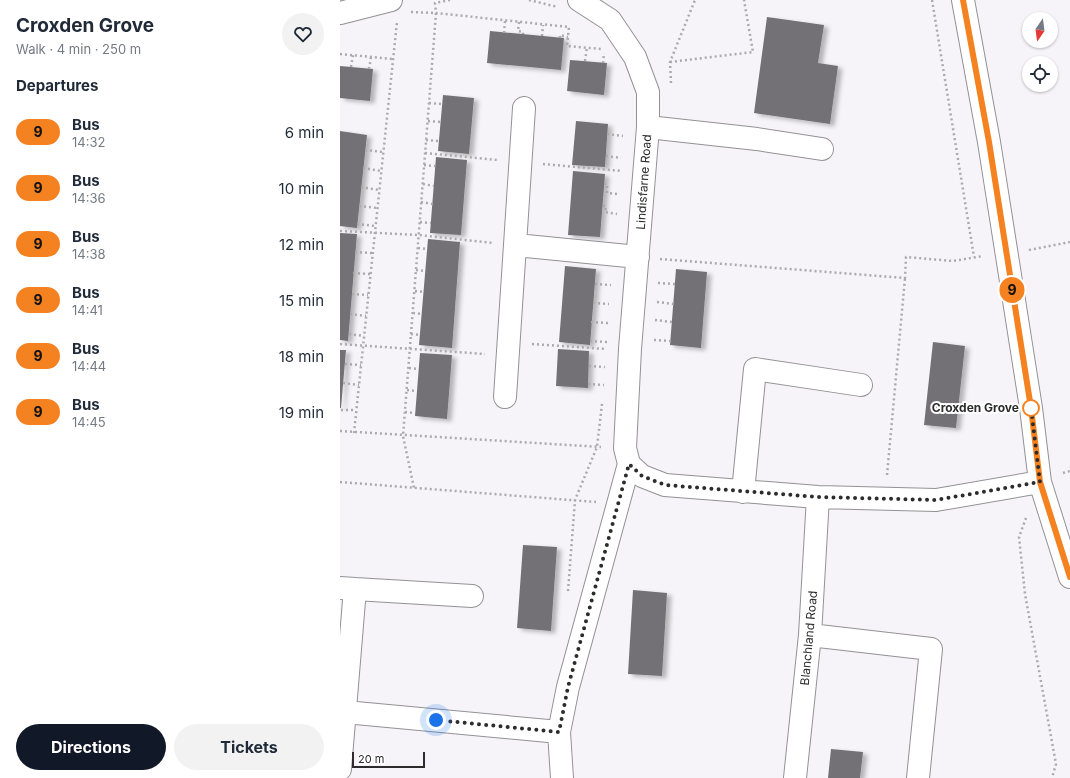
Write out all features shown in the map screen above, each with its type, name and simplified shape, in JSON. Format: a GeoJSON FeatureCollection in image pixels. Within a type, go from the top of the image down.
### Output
{"type":"FeatureCollection","features":[{"type":"Feature","properties":{"kind":"street"},"geometry":{"type":"LineString","coordinates":[[963,0],[989,142],[1007,254],[1031,408],[1040,482],[1070,577]]}},
{"type":"Feature","properties":{"kind":"street","name":"Lindisfarne Road"},"geometry":{"type":"LineString","coordinates":[[562,778],[559,732],[568,687],[618,504],[627,456],[630,349],[648,127],[648,92],[635,57],[610,20],[572,5]]}},
{"type":"Feature","properties":{"kind":"street"},"geometry":{"type":"LineString","coordinates":[[340,13],[398,10]]}},
{"type":"Feature","properties":{"kind":"street"},"geometry":{"type":"LineString","coordinates":[[505,397],[524,108]]}},
{"type":"Feature","properties":{"kind":"street"},"geometry":{"type":"LineString","coordinates":[[648,127],[757,139],[822,150]]}},
{"type":"Feature","properties":{"kind":"street"},"geometry":{"type":"LineString","coordinates":[[516,246],[638,257]]}},
{"type":"Feature","properties":{"kind":"street"},"geometry":{"type":"LineString","coordinates":[[743,492],[755,369],[860,385]]}},
{"type":"Feature","properties":{"kind":"street"},"geometry":{"type":"LineString","coordinates":[[627,456],[642,476],[665,485],[818,497],[936,500],[1040,482]]}},
{"type":"Feature","properties":{"kind":"street","name":"Blanchland Road"},"geometry":{"type":"LineString","coordinates":[[795,778],[810,635],[818,497]]}},
{"type":"Feature","properties":{"kind":"street"},"geometry":{"type":"LineString","coordinates":[[340,769],[345,712],[348,589],[472,596]]}},
{"type":"Feature","properties":{"kind":"street"},"geometry":{"type":"LineString","coordinates":[[810,635],[931,649],[918,778]]}},
{"type":"Feature","properties":{"kind":"street"},"geometry":{"type":"LineString","coordinates":[[345,712],[559,732]]}},
{"type":"Feature","properties":{"kind":"path"},"geometry":{"type":"LineString","coordinates":[[414,488],[403,436],[436,13],[435,2],[450,0]]}},
{"type":"Feature","properties":{"kind":"path"},"geometry":{"type":"LineString","coordinates":[[529,0],[572,5]]}},
{"type":"Feature","properties":{"kind":"path"},"geometry":{"type":"LineString","coordinates":[[670,62],[753,52],[744,0]]}},
{"type":"Feature","properties":{"kind":"path"},"geometry":{"type":"LineString","coordinates":[[932,0],[974,257]]}},
{"type":"Feature","properties":{"kind":"path"},"geometry":{"type":"LineString","coordinates":[[354,433],[398,10],[569,27],[567,46],[612,50],[624,41]]}},
{"type":"Feature","properties":{"kind":"path"},"geometry":{"type":"LineString","coordinates":[[504,33],[505,20]]}},
{"type":"Feature","properties":{"kind":"path"},"geometry":{"type":"LineString","coordinates":[[519,22],[518,31],[523,32],[523,34]]}},
{"type":"Feature","properties":{"kind":"path"},"geometry":{"type":"LineString","coordinates":[[542,36],[543,25]]}},
{"type":"Feature","properties":{"kind":"path"},"geometry":{"type":"LineString","coordinates":[[560,38],[560,36],[568,37]]}},
{"type":"Feature","properties":{"kind":"path"},"geometry":{"type":"LineString","coordinates":[[585,61],[587,48]]}},
{"type":"Feature","properties":{"kind":"path"},"geometry":{"type":"LineString","coordinates":[[340,54],[393,59]]}},
{"type":"Feature","properties":{"kind":"path"},"geometry":{"type":"LineString","coordinates":[[351,67],[353,55]]}},
{"type":"Feature","properties":{"kind":"path"},"geometry":{"type":"LineString","coordinates":[[369,69],[371,57]]}},
{"type":"Feature","properties":{"kind":"path"},"geometry":{"type":"LineString","coordinates":[[429,103],[442,104]]}},
{"type":"Feature","properties":{"kind":"path"},"geometry":{"type":"LineString","coordinates":[[428,121],[441,122]]}},
{"type":"Feature","properties":{"kind":"path"},"geometry":{"type":"LineString","coordinates":[[622,143],[623,128]]}},
{"type":"Feature","properties":{"kind":"path"},"geometry":{"type":"LineString","coordinates":[[607,134],[623,136]]}},
{"type":"Feature","properties":{"kind":"path"},"geometry":{"type":"LineString","coordinates":[[426,140],[439,141]]}},
{"type":"Feature","properties":{"kind":"path"},"geometry":{"type":"LineString","coordinates":[[365,150],[383,152]]}},
{"type":"Feature","properties":{"kind":"path"},"geometry":{"type":"LineString","coordinates":[[620,179],[622,150]]}},
{"type":"Feature","properties":{"kind":"path"},"geometry":{"type":"LineString","coordinates":[[606,156],[621,158]]}},
{"type":"Feature","properties":{"kind":"path"},"geometry":{"type":"LineString","coordinates":[[424,165],[435,166]]}},
{"type":"Feature","properties":{"kind":"path"},"geometry":{"type":"LineString","coordinates":[[363,168],[381,171]]}},
{"type":"Feature","properties":{"kind":"path"},"geometry":{"type":"LineString","coordinates":[[423,184],[434,186]]}},
{"type":"Feature","properties":{"kind":"path"},"geometry":{"type":"LineString","coordinates":[[604,184],[607,184],[606,193],[618,194]]}},
{"type":"Feature","properties":{"kind":"path"},"geometry":{"type":"LineString","coordinates":[[618,200],[619,186]]}},
{"type":"Feature","properties":{"kind":"path"},"geometry":{"type":"LineString","coordinates":[[361,187],[379,190]]}},
{"type":"Feature","properties":{"kind":"path"},"geometry":{"type":"LineString","coordinates":[[421,202],[432,204]]}},
{"type":"Feature","properties":{"kind":"path"},"geometry":{"type":"LineString","coordinates":[[359,206],[377,208]]}},
{"type":"Feature","properties":{"kind":"path"},"geometry":{"type":"LineString","coordinates":[[603,206],[606,206],[605,212],[617,214]]}},
{"type":"Feature","properties":{"kind":"path"},"geometry":{"type":"LineString","coordinates":[[610,292],[618,207]]}},
{"type":"Feature","properties":{"kind":"path"},"geometry":{"type":"LineString","coordinates":[[420,222],[431,223]]}},
{"type":"Feature","properties":{"kind":"path"},"geometry":{"type":"LineString","coordinates":[[357,224],[375,226]]}},
{"type":"Feature","properties":{"kind":"path"},"geometry":{"type":"LineString","coordinates":[[340,231],[375,234],[419,235],[516,246]]}},
{"type":"Feature","properties":{"kind":"path"},"geometry":{"type":"LineString","coordinates":[[885,499],[906,257],[953,261],[974,257],[1007,254],[1070,242]]}},
{"type":"Feature","properties":{"kind":"path"},"geometry":{"type":"LineString","coordinates":[[418,248],[427,249]]}},
{"type":"Feature","properties":{"kind":"path"},"geometry":{"type":"LineString","coordinates":[[355,252],[372,253]]}},
{"type":"Feature","properties":{"kind":"path"},"geometry":{"type":"LineString","coordinates":[[638,257],[905,278]]}},
{"type":"Feature","properties":{"kind":"path"},"geometry":{"type":"LineString","coordinates":[[416,270],[425,271]]}},
{"type":"Feature","properties":{"kind":"path"},"geometry":{"type":"LineString","coordinates":[[353,273],[370,274]]}},
{"type":"Feature","properties":{"kind":"path"},"geometry":{"type":"LineString","coordinates":[[658,283],[675,284]]}},
{"type":"Feature","properties":{"kind":"path"},"geometry":{"type":"LineString","coordinates":[[595,284],[611,285]]}},
{"type":"Feature","properties":{"kind":"path"},"geometry":{"type":"LineString","coordinates":[[415,291],[424,292]]}},
{"type":"Feature","properties":{"kind":"path"},"geometry":{"type":"LineString","coordinates":[[352,294],[368,295]]}},
{"type":"Feature","properties":{"kind":"path"},"geometry":{"type":"LineString","coordinates":[[609,310],[610,298]]}},
{"type":"Feature","properties":{"kind":"path"},"geometry":{"type":"LineString","coordinates":[[657,302],[674,304]]}},
{"type":"Feature","properties":{"kind":"path"},"geometry":{"type":"LineString","coordinates":[[593,303],[609,304]]}},
{"type":"Feature","properties":{"kind":"path"},"geometry":{"type":"LineString","coordinates":[[413,313],[422,314]]}},
{"type":"Feature","properties":{"kind":"path"},"geometry":{"type":"LineString","coordinates":[[350,314],[366,316]]}},
{"type":"Feature","properties":{"kind":"path"},"geometry":{"type":"LineString","coordinates":[[608,316],[608,329]]}},
{"type":"Feature","properties":{"kind":"path"},"geometry":{"type":"LineString","coordinates":[[655,320],[672,322]]}},
{"type":"Feature","properties":{"kind":"path"},"geometry":{"type":"LineString","coordinates":[[591,322],[608,323]]}},
{"type":"Feature","properties":{"kind":"path"},"geometry":{"type":"LineString","coordinates":[[348,334],[364,336]]}},
{"type":"Feature","properties":{"kind":"path"},"geometry":{"type":"LineString","coordinates":[[411,334],[420,335]]}},
{"type":"Feature","properties":{"kind":"path"},"geometry":{"type":"LineString","coordinates":[[606,355],[607,335]]}},
{"type":"Feature","properties":{"kind":"path"},"geometry":{"type":"LineString","coordinates":[[590,340],[607,342]]}},
{"type":"Feature","properties":{"kind":"path"},"geometry":{"type":"LineString","coordinates":[[654,340],[670,341]]}},
{"type":"Feature","properties":{"kind":"path"},"geometry":{"type":"LineString","coordinates":[[340,344],[410,349],[630,349]]}},
{"type":"Feature","properties":{"kind":"path"},"geometry":{"type":"LineString","coordinates":[[605,373],[606,361]]}},
{"type":"Feature","properties":{"kind":"path"},"geometry":{"type":"LineString","coordinates":[[345,364],[361,365]]}},
{"type":"Feature","properties":{"kind":"path"},"geometry":{"type":"LineString","coordinates":[[589,366],[605,367]]}},
{"type":"Feature","properties":{"kind":"path"},"geometry":{"type":"LineString","coordinates":[[409,368],[419,368]]}},
{"type":"Feature","properties":{"kind":"path"},"geometry":{"type":"LineString","coordinates":[[603,393],[604,379]]}},
{"type":"Feature","properties":{"kind":"path"},"geometry":{"type":"LineString","coordinates":[[343,384],[359,385]]}},
{"type":"Feature","properties":{"kind":"path"},"geometry":{"type":"LineString","coordinates":[[588,384],[604,385]]}},
{"type":"Feature","properties":{"kind":"path"},"geometry":{"type":"LineString","coordinates":[[407,390],[417,391]]}},
{"type":"Feature","properties":{"kind":"path"},"geometry":{"type":"LineString","coordinates":[[568,599],[576,500],[597,447],[602,401]]}},
{"type":"Feature","properties":{"kind":"path"},"geometry":{"type":"LineString","coordinates":[[341,410],[356,410]]}},
{"type":"Feature","properties":{"kind":"path"},"geometry":{"type":"LineString","coordinates":[[405,412],[415,413]]}},
{"type":"Feature","properties":{"kind":"path"},"geometry":{"type":"LineString","coordinates":[[340,432],[597,447],[627,456]]}},
{"type":"Feature","properties":{"kind":"path"},"geometry":{"type":"LineString","coordinates":[[1040,482],[1070,471]]}},
{"type":"Feature","properties":{"kind":"path"},"geometry":{"type":"LineString","coordinates":[[340,482],[618,504]]}},
{"type":"Feature","properties":{"kind":"path"},"geometry":{"type":"LineString","coordinates":[[1027,516],[1019,537],[1025,594],[1056,764],[1052,778]]}},
{"type":"Feature","properties":{"kind":"building"},"geometry":{"type":"Polygon","coordinates":[[[767,17],[824,25],[818,63],[838,66],[830,124],[754,113],[767,17]]]}},
{"type":"Feature","properties":{"kind":"building"},"geometry":{"type":"Polygon","coordinates":[[[490,31],[564,38],[561,70],[487,63],[490,31]]]}},
{"type":"Feature","properties":{"kind":"building"},"geometry":{"type":"Polygon","coordinates":[[[570,60],[607,63],[604,95],[567,91],[570,60]]]}},
{"type":"Feature","properties":{"kind":"building"},"geometry":{"type":"Polygon","coordinates":[[[340,66],[373,69],[370,101],[340,98],[340,66]]]}},
{"type":"Feature","properties":{"kind":"building"},"geometry":{"type":"Polygon","coordinates":[[[443,95],[474,98],[469,154],[438,151],[443,95]]]}},
{"type":"Feature","properties":{"kind":"building"},"geometry":{"type":"Polygon","coordinates":[[[576,121],[608,124],[605,167],[572,165],[576,121]]]}},
{"type":"Feature","properties":{"kind":"building"},"geometry":{"type":"Polygon","coordinates":[[[340,131],[367,135],[357,228],[340,226],[340,131]]]}},
{"type":"Feature","properties":{"kind":"building"},"geometry":{"type":"Polygon","coordinates":[[[436,157],[467,160],[461,235],[430,233],[436,157]]]}},
{"type":"Feature","properties":{"kind":"building"},"geometry":{"type":"Polygon","coordinates":[[[573,171],[605,174],[600,237],[568,235],[573,171]]]}},
{"type":"Feature","properties":{"kind":"building"},"geometry":{"type":"Polygon","coordinates":[[[340,233],[357,234],[348,341],[340,340],[340,233]]]}},
{"type":"Feature","properties":{"kind":"building"},"geometry":{"type":"Polygon","coordinates":[[[428,239],[460,242],[452,348],[419,345],[428,239]]]}},
{"type":"Feature","properties":{"kind":"building"},"geometry":{"type":"Polygon","coordinates":[[[565,266],[596,269],[590,345],[559,342],[565,266]]]}},
{"type":"Feature","properties":{"kind":"building"},"geometry":{"type":"Polygon","coordinates":[[[676,269],[707,272],[701,348],[670,345],[676,269]]]}},
{"type":"Feature","properties":{"kind":"building"},"geometry":{"type":"Polygon","coordinates":[[[933,342],[965,346],[956,428],[924,425],[933,342]]]}},
{"type":"Feature","properties":{"kind":"building"},"geometry":{"type":"Polygon","coordinates":[[[558,349],[589,351],[588,388],[556,386],[558,349]]]}},
{"type":"Feature","properties":{"kind":"building"},"geometry":{"type":"Polygon","coordinates":[[[340,350],[346,350],[341,408],[340,408],[340,350]]]}},
{"type":"Feature","properties":{"kind":"building"},"geometry":{"type":"Polygon","coordinates":[[[420,353],[452,355],[447,419],[415,416],[420,353]]]}},
{"type":"Feature","properties":{"kind":"building"},"geometry":{"type":"Polygon","coordinates":[[[523,545],[557,547],[551,631],[517,628],[523,545]]]}},
{"type":"Feature","properties":{"kind":"building"},"geometry":{"type":"Polygon","coordinates":[[[633,590],[667,593],[662,676],[628,674],[633,590]]]}},
{"type":"Feature","properties":{"kind":"building"},"geometry":{"type":"Polygon","coordinates":[[[831,749],[863,752],[860,778],[828,778],[831,749]]]}},
{"type":"Feature","properties":{"kind":"bus line","name":"9"},"geometry":{"type":"LineString","coordinates":[[963,0],[989,142],[1031,408],[1040,482],[1070,577]]}},
{"type":"Feature","properties":{"kind":"place","name":"Croxden Grove"},"geometry":{"type":"Point","coordinates":[1031,408]}},
{"type":"Feature","properties":{"kind":"route"},"geometry":{"type":"LineString","coordinates":[[436,720],[559,732],[568,687],[629,464],[642,476],[665,485],[818,497],[936,500],[1040,482],[1031,408]]}}]}
